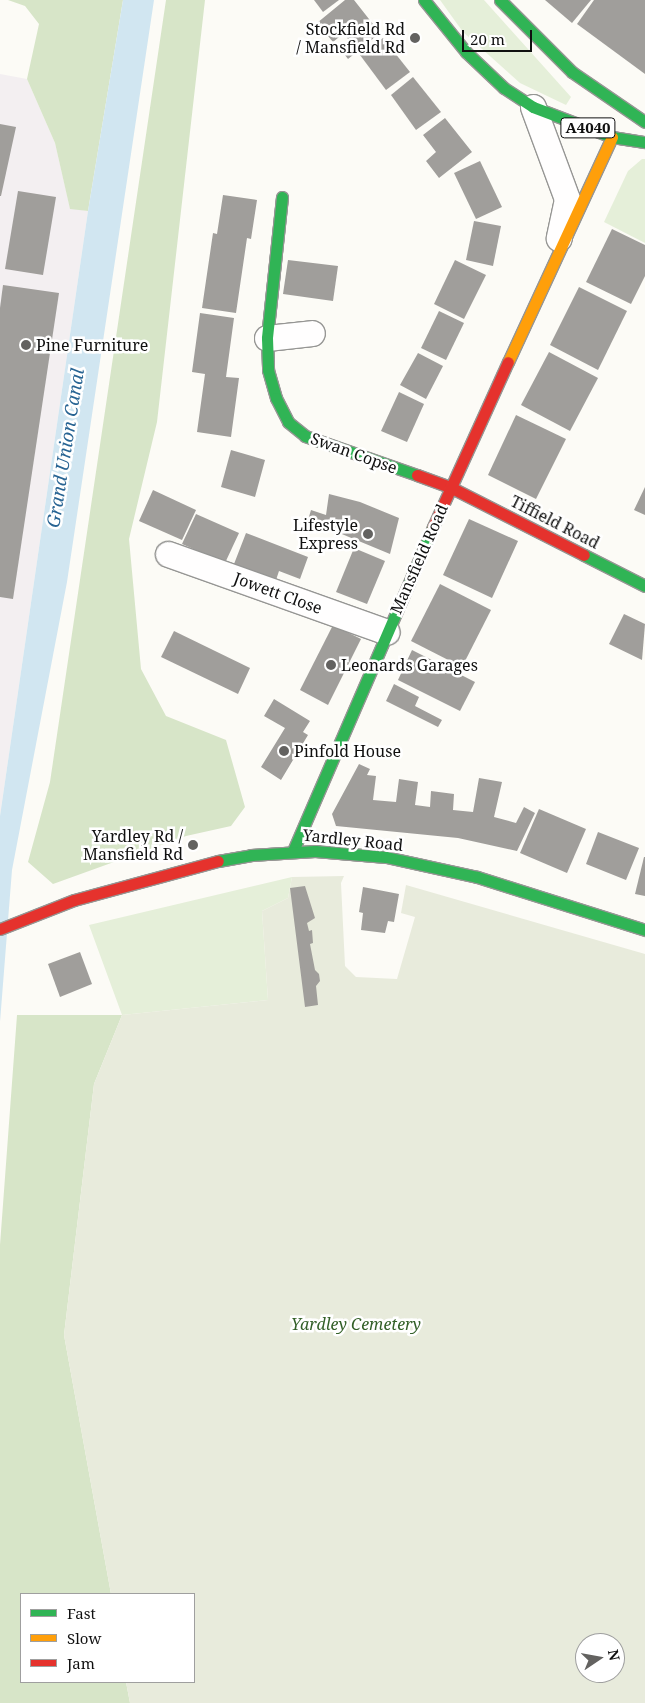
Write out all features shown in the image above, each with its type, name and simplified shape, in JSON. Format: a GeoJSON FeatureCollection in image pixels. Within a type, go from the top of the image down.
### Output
{"type":"FeatureCollection","features":[{"type":"Feature","properties":{"kind":"street","name":"A4040"},"geometry":{"type":"LineString","coordinates":[[424,0],[466,52],[504,88],[533,106],[612,137],[645,142]]}},
{"type":"Feature","properties":{"kind":"street","name":"A4040"},"geometry":{"type":"LineString","coordinates":[[500,0],[572,72],[645,122]]}},
{"type":"Feature","properties":{"kind":"street"},"geometry":{"type":"LineString","coordinates":[[572,72],[593,103]]}},
{"type":"Feature","properties":{"kind":"street","name":"Mansfield Road"},"geometry":{"type":"LineString","coordinates":[[533,106],[567,199],[552,270]]}},
{"type":"Feature","properties":{"kind":"street"},"geometry":{"type":"LineString","coordinates":[[604,119],[612,137]]}},
{"type":"Feature","properties":{"kind":"street","name":"Mansfield Road"},"geometry":{"type":"LineString","coordinates":[[293,851],[360,702],[387,632],[450,487],[612,137]]}},
{"type":"Feature","properties":{"kind":"street","name":"Swan Copse"},"geometry":{"type":"LineString","coordinates":[[282,197],[267,338],[268,370],[276,398],[288,422],[305,436],[450,487]]}},
{"type":"Feature","properties":{"kind":"street"},"geometry":{"type":"LineString","coordinates":[[267,338],[312,333]]}},
{"type":"Feature","properties":{"kind":"street","name":"Tiffield Road"},"geometry":{"type":"LineString","coordinates":[[450,487],[645,586]]}},
{"type":"Feature","properties":{"kind":"street","name":"Jowett Close"},"geometry":{"type":"LineString","coordinates":[[168,554],[387,632]]}},
{"type":"Feature","properties":{"kind":"street","name":"Yardley Road"},"geometry":{"type":"LineString","coordinates":[[0,929],[50,910],[203,864],[293,851],[386,857],[477,877],[645,930]]}},
{"type":"Feature","properties":{"kind":"shaded area"},"geometry":{"type":"Polygon","coordinates":[[[0,74],[27,79],[55,143],[70,208],[88,211],[0,816],[0,74]]]}},
{"type":"Feature","properties":{"kind":"green space"},"geometry":{"type":"Polygon","coordinates":[[[8,0],[123,0],[88,211],[70,209],[55,143],[27,79],[39,24],[25,6],[8,0]]]}},
{"type":"Feature","properties":{"kind":"green space"},"geometry":{"type":"Polygon","coordinates":[[[166,0],[205,0],[157,422],[129,539],[141,669],[166,716],[226,740],[245,807],[231,826],[186,836],[53,884],[28,862],[50,782],[166,0]]]}},
{"type":"Feature","properties":{"kind":"green space"},"geometry":{"type":"Polygon","coordinates":[[[440,0],[484,0],[571,97],[566,105],[520,83],[463,32],[440,0]]]}},
{"type":"Feature","properties":{"kind":"green space"},"geometry":{"type":"Polygon","coordinates":[[[642,159],[645,159],[645,243],[604,222],[628,171],[642,159]]]}},
{"type":"Feature","properties":{"kind":"green space","name":"Yardley Cemetery"},"geometry":{"type":"Polygon","coordinates":[[[344,876],[341,883],[345,966],[356,977],[397,979],[415,917],[401,913],[406,885],[645,954],[645,1703],[130,1703],[126,1683],[195,1683],[195,1593],[111,1593],[64,1335],[94,1084],[122,1015],[268,1000],[262,911],[288,898],[292,877],[344,876]]]}},
{"type":"Feature","properties":{"kind":"green space"},"geometry":{"type":"Polygon","coordinates":[[[292,877],[288,898],[262,911],[268,1000],[122,1015],[89,925],[292,877]]]}},
{"type":"Feature","properties":{"kind":"green space"},"geometry":{"type":"Polygon","coordinates":[[[17,1015],[122,1015],[94,1084],[64,1335],[111,1593],[20,1593],[20,1683],[126,1683],[130,1703],[0,1703],[0,1245],[17,1015]]]}},
{"type":"Feature","properties":{"kind":"water","name":"Grand Union Canal"},"geometry":{"type":"Polygon","coordinates":[[[123,0],[154,0],[67,582],[12,870],[0,1022],[0,816],[88,211],[123,0]]]}},
{"type":"Feature","properties":{"kind":"building"},"geometry":{"type":"Polygon","coordinates":[[[314,0],[339,0],[323,12],[314,0]]]}},
{"type":"Feature","properties":{"kind":"building"},"geometry":{"type":"Polygon","coordinates":[[[345,0],[354,0],[380,33],[348,59],[341,50],[350,42],[344,33],[333,42],[317,23],[345,0]]]}},
{"type":"Feature","properties":{"kind":"building"},"geometry":{"type":"Polygon","coordinates":[[[545,0],[591,0],[572,23],[545,0]]]}},
{"type":"Feature","properties":{"kind":"building"},"geometry":{"type":"Polygon","coordinates":[[[594,0],[645,0],[645,74],[577,24],[594,0]]]}},
{"type":"Feature","properties":{"kind":"building"},"geometry":{"type":"Polygon","coordinates":[[[383,38],[410,72],[386,90],[360,55],[383,38]]]}},
{"type":"Feature","properties":{"kind":"building"},"geometry":{"type":"Polygon","coordinates":[[[413,77],[441,112],[416,130],[391,95],[413,77]]]}},
{"type":"Feature","properties":{"kind":"building"},"geometry":{"type":"Polygon","coordinates":[[[445,118],[472,152],[439,178],[426,161],[436,152],[423,135],[445,118]]]}},
{"type":"Feature","properties":{"kind":"building"},"geometry":{"type":"Polygon","coordinates":[[[0,124],[16,127],[1,196],[0,196],[0,124]]]}},
{"type":"Feature","properties":{"kind":"building"},"geometry":{"type":"Polygon","coordinates":[[[480,161],[502,207],[476,219],[454,173],[480,161]]]}},
{"type":"Feature","properties":{"kind":"building"},"geometry":{"type":"Polygon","coordinates":[[[18,191],[56,197],[43,275],[5,269],[18,191]]]}},
{"type":"Feature","properties":{"kind":"building"},"geometry":{"type":"Polygon","coordinates":[[[223,195],[257,200],[251,239],[247,238],[236,313],[202,308],[213,233],[217,234],[223,195]]]}},
{"type":"Feature","properties":{"kind":"building"},"geometry":{"type":"Polygon","coordinates":[[[474,221],[501,226],[493,266],[466,260],[474,221]]]}},
{"type":"Feature","properties":{"kind":"building"},"geometry":{"type":"Polygon","coordinates":[[[612,229],[645,245],[645,276],[631,304],[586,282],[612,229]]]}},
{"type":"Feature","properties":{"kind":"building"},"geometry":{"type":"Polygon","coordinates":[[[288,260],[338,266],[333,301],[283,294],[288,260]]]}},
{"type":"Feature","properties":{"kind":"building"},"geometry":{"type":"Polygon","coordinates":[[[455,260],[486,275],[464,319],[434,304],[455,260]]]}},
{"type":"Feature","properties":{"kind":"building"},"geometry":{"type":"Polygon","coordinates":[[[3,285],[59,293],[13,599],[0,597],[0,308],[3,285]]]}},
{"type":"Feature","properties":{"kind":"building"},"geometry":{"type":"Polygon","coordinates":[[[579,287],[627,311],[598,370],[550,345],[579,287]]]}},
{"type":"Feature","properties":{"kind":"building"},"geometry":{"type":"Polygon","coordinates":[[[439,311],[464,323],[446,360],[421,348],[439,311]]]}},
{"type":"Feature","properties":{"kind":"building"},"geometry":{"type":"Polygon","coordinates":[[[200,313],[234,318],[226,377],[239,378],[231,437],[197,432],[205,374],[192,372],[200,313]]]}},
{"type":"Feature","properties":{"kind":"building"},"geometry":{"type":"Polygon","coordinates":[[[549,352],[598,378],[570,431],[521,405],[549,352]]]}},
{"type":"Feature","properties":{"kind":"building"},"geometry":{"type":"Polygon","coordinates":[[[418,353],[443,366],[426,399],[400,385],[418,353]]]}},
{"type":"Feature","properties":{"kind":"building"},"geometry":{"type":"Polygon","coordinates":[[[399,392],[424,404],[407,442],[381,431],[399,392]]]}},
{"type":"Feature","properties":{"kind":"building"},"geometry":{"type":"Polygon","coordinates":[[[516,415],[566,439],[536,499],[488,475],[516,415]]]}},
{"type":"Feature","properties":{"kind":"building"},"geometry":{"type":"Polygon","coordinates":[[[231,450],[265,460],[255,497],[221,487],[231,450]]]}},
{"type":"Feature","properties":{"kind":"building"},"geometry":{"type":"Polygon","coordinates":[[[645,487],[645,515],[634,510],[645,487]]]}},
{"type":"Feature","properties":{"kind":"building"},"geometry":{"type":"Polygon","coordinates":[[[153,490],[196,510],[182,540],[139,521],[153,490]]]}},
{"type":"Feature","properties":{"kind":"building","name":"Lifestyle Express"},"geometry":{"type":"Polygon","coordinates":[[[329,494],[360,502],[399,518],[390,554],[308,520],[311,510],[326,515],[329,494]]]}},
{"type":"Feature","properties":{"kind":"building"},"geometry":{"type":"Polygon","coordinates":[[[196,514],[239,533],[225,563],[182,544],[196,514]]]}},
{"type":"Feature","properties":{"kind":"building"},"geometry":{"type":"Polygon","coordinates":[[[469,519],[518,541],[492,598],[443,575],[469,519]]]}},
{"type":"Feature","properties":{"kind":"building"},"geometry":{"type":"Polygon","coordinates":[[[246,533],[308,557],[300,579],[279,571],[276,580],[234,564],[246,533]]]}},
{"type":"Feature","properties":{"kind":"building"},"geometry":{"type":"Polygon","coordinates":[[[354,548],[385,561],[367,604],[336,592],[354,548]]]}},
{"type":"Feature","properties":{"kind":"building"},"geometry":{"type":"Polygon","coordinates":[[[440,584],[491,610],[462,667],[411,641],[440,584]]]}},
{"type":"Feature","properties":{"kind":"building"},"geometry":{"type":"Polygon","coordinates":[[[624,614],[645,624],[642,660],[609,644],[624,614]]]}},
{"type":"Feature","properties":{"kind":"building","name":"Leonards Garages"},"geometry":{"type":"Polygon","coordinates":[[[333,625],[361,639],[328,705],[300,690],[333,625]]]}},
{"type":"Feature","properties":{"kind":"building"},"geometry":{"type":"Polygon","coordinates":[[[174,631],[250,668],[238,694],[161,657],[174,631]]]}},
{"type":"Feature","properties":{"kind":"building"},"geometry":{"type":"Polygon","coordinates":[[[412,650],[475,682],[460,711],[398,680],[412,650]]]}},
{"type":"Feature","properties":{"kind":"building"},"geometry":{"type":"Polygon","coordinates":[[[394,684],[419,697],[415,706],[442,720],[438,727],[386,701],[394,684]]]}},
{"type":"Feature","properties":{"kind":"building","name":"Pinfold House"},"geometry":{"type":"Polygon","coordinates":[[[274,699],[310,721],[303,732],[308,735],[281,780],[261,767],[285,728],[264,716],[274,699]]]}},
{"type":"Feature","properties":{"kind":"building"},"geometry":{"type":"Polygon","coordinates":[[[359,764],[370,769],[367,775],[376,776],[373,800],[396,802],[399,779],[418,782],[415,805],[430,807],[431,791],[454,794],[453,810],[473,812],[479,778],[502,782],[494,817],[516,823],[524,807],[535,813],[517,851],[458,838],[336,826],[332,814],[359,764]]]}},
{"type":"Feature","properties":{"kind":"building"},"geometry":{"type":"Polygon","coordinates":[[[539,809],[586,829],[567,873],[520,853],[539,809]]]}},
{"type":"Feature","properties":{"kind":"building"},"geometry":{"type":"Polygon","coordinates":[[[598,832],[639,848],[626,880],[586,864],[598,832]]]}},
{"type":"Feature","properties":{"kind":"building"},"geometry":{"type":"Polygon","coordinates":[[[645,857],[645,896],[635,894],[645,857]]]}},
{"type":"Feature","properties":{"kind":"building"},"geometry":{"type":"Polygon","coordinates":[[[305,886],[315,918],[307,923],[309,931],[312,930],[313,943],[310,944],[315,970],[319,974],[320,981],[316,986],[318,1005],[305,1007],[290,888],[305,886]]]}},
{"type":"Feature","properties":{"kind":"building"},"geometry":{"type":"Polygon","coordinates":[[[363,887],[399,894],[394,922],[388,921],[385,933],[361,930],[363,913],[359,912],[363,887]]]}},
{"type":"Feature","properties":{"kind":"building"},"geometry":{"type":"Polygon","coordinates":[[[80,952],[92,984],[60,997],[48,964],[80,952]]]}},
{"type":"Feature","properties":{"kind":"traffic: fast"},"geometry":{"type":"LineString","coordinates":[[424,0],[466,52],[504,88],[533,107],[612,137],[645,142]]}},
{"type":"Feature","properties":{"kind":"traffic: fast"},"geometry":{"type":"LineString","coordinates":[[500,0],[572,72],[645,122]]}},
{"type":"Feature","properties":{"kind":"traffic: fast"},"geometry":{"type":"LineString","coordinates":[[282,197],[267,338],[268,370],[276,398],[288,422],[305,436],[417,475]]}},
{"type":"Feature","properties":{"kind":"traffic: fast"},"geometry":{"type":"LineString","coordinates":[[293,851],[433,527]]}},
{"type":"Feature","properties":{"kind":"traffic: fast"},"geometry":{"type":"LineString","coordinates":[[584,555],[645,586]]}},
{"type":"Feature","properties":{"kind":"traffic: fast"},"geometry":{"type":"LineString","coordinates":[[218,861],[251,855],[315,851],[386,857],[477,877],[645,930]]}},
{"type":"Feature","properties":{"kind":"traffic: slow"},"geometry":{"type":"LineString","coordinates":[[508,362],[612,137]]}},
{"type":"Feature","properties":{"kind":"traffic: jam"},"geometry":{"type":"LineString","coordinates":[[433,527],[508,362]]}},
{"type":"Feature","properties":{"kind":"traffic: jam"},"geometry":{"type":"LineString","coordinates":[[417,475],[450,487],[584,555]]}},
{"type":"Feature","properties":{"kind":"traffic: jam"},"geometry":{"type":"LineString","coordinates":[[0,929],[74,900],[218,861]]}},
{"type":"Feature","properties":{"kind":"place","name":"Stockfield Rd / Mansfield Rd"},"geometry":{"type":"Point","coordinates":[415,38]}},
{"type":"Feature","properties":{"kind":"place","name":"Pine Furniture"},"geometry":{"type":"Point","coordinates":[26,345]}},
{"type":"Feature","properties":{"kind":"place","name":"Lifestyle Express"},"geometry":{"type":"Point","coordinates":[368,534]}},
{"type":"Feature","properties":{"kind":"place","name":"Leonards Garages"},"geometry":{"type":"Point","coordinates":[331,665]}},
{"type":"Feature","properties":{"kind":"place","name":"Pinfold House"},"geometry":{"type":"Point","coordinates":[284,751]}},
{"type":"Feature","properties":{"kind":"place","name":"Yardley Rd / Mansfield Rd"},"geometry":{"type":"Point","coordinates":[193,845]}}]}
